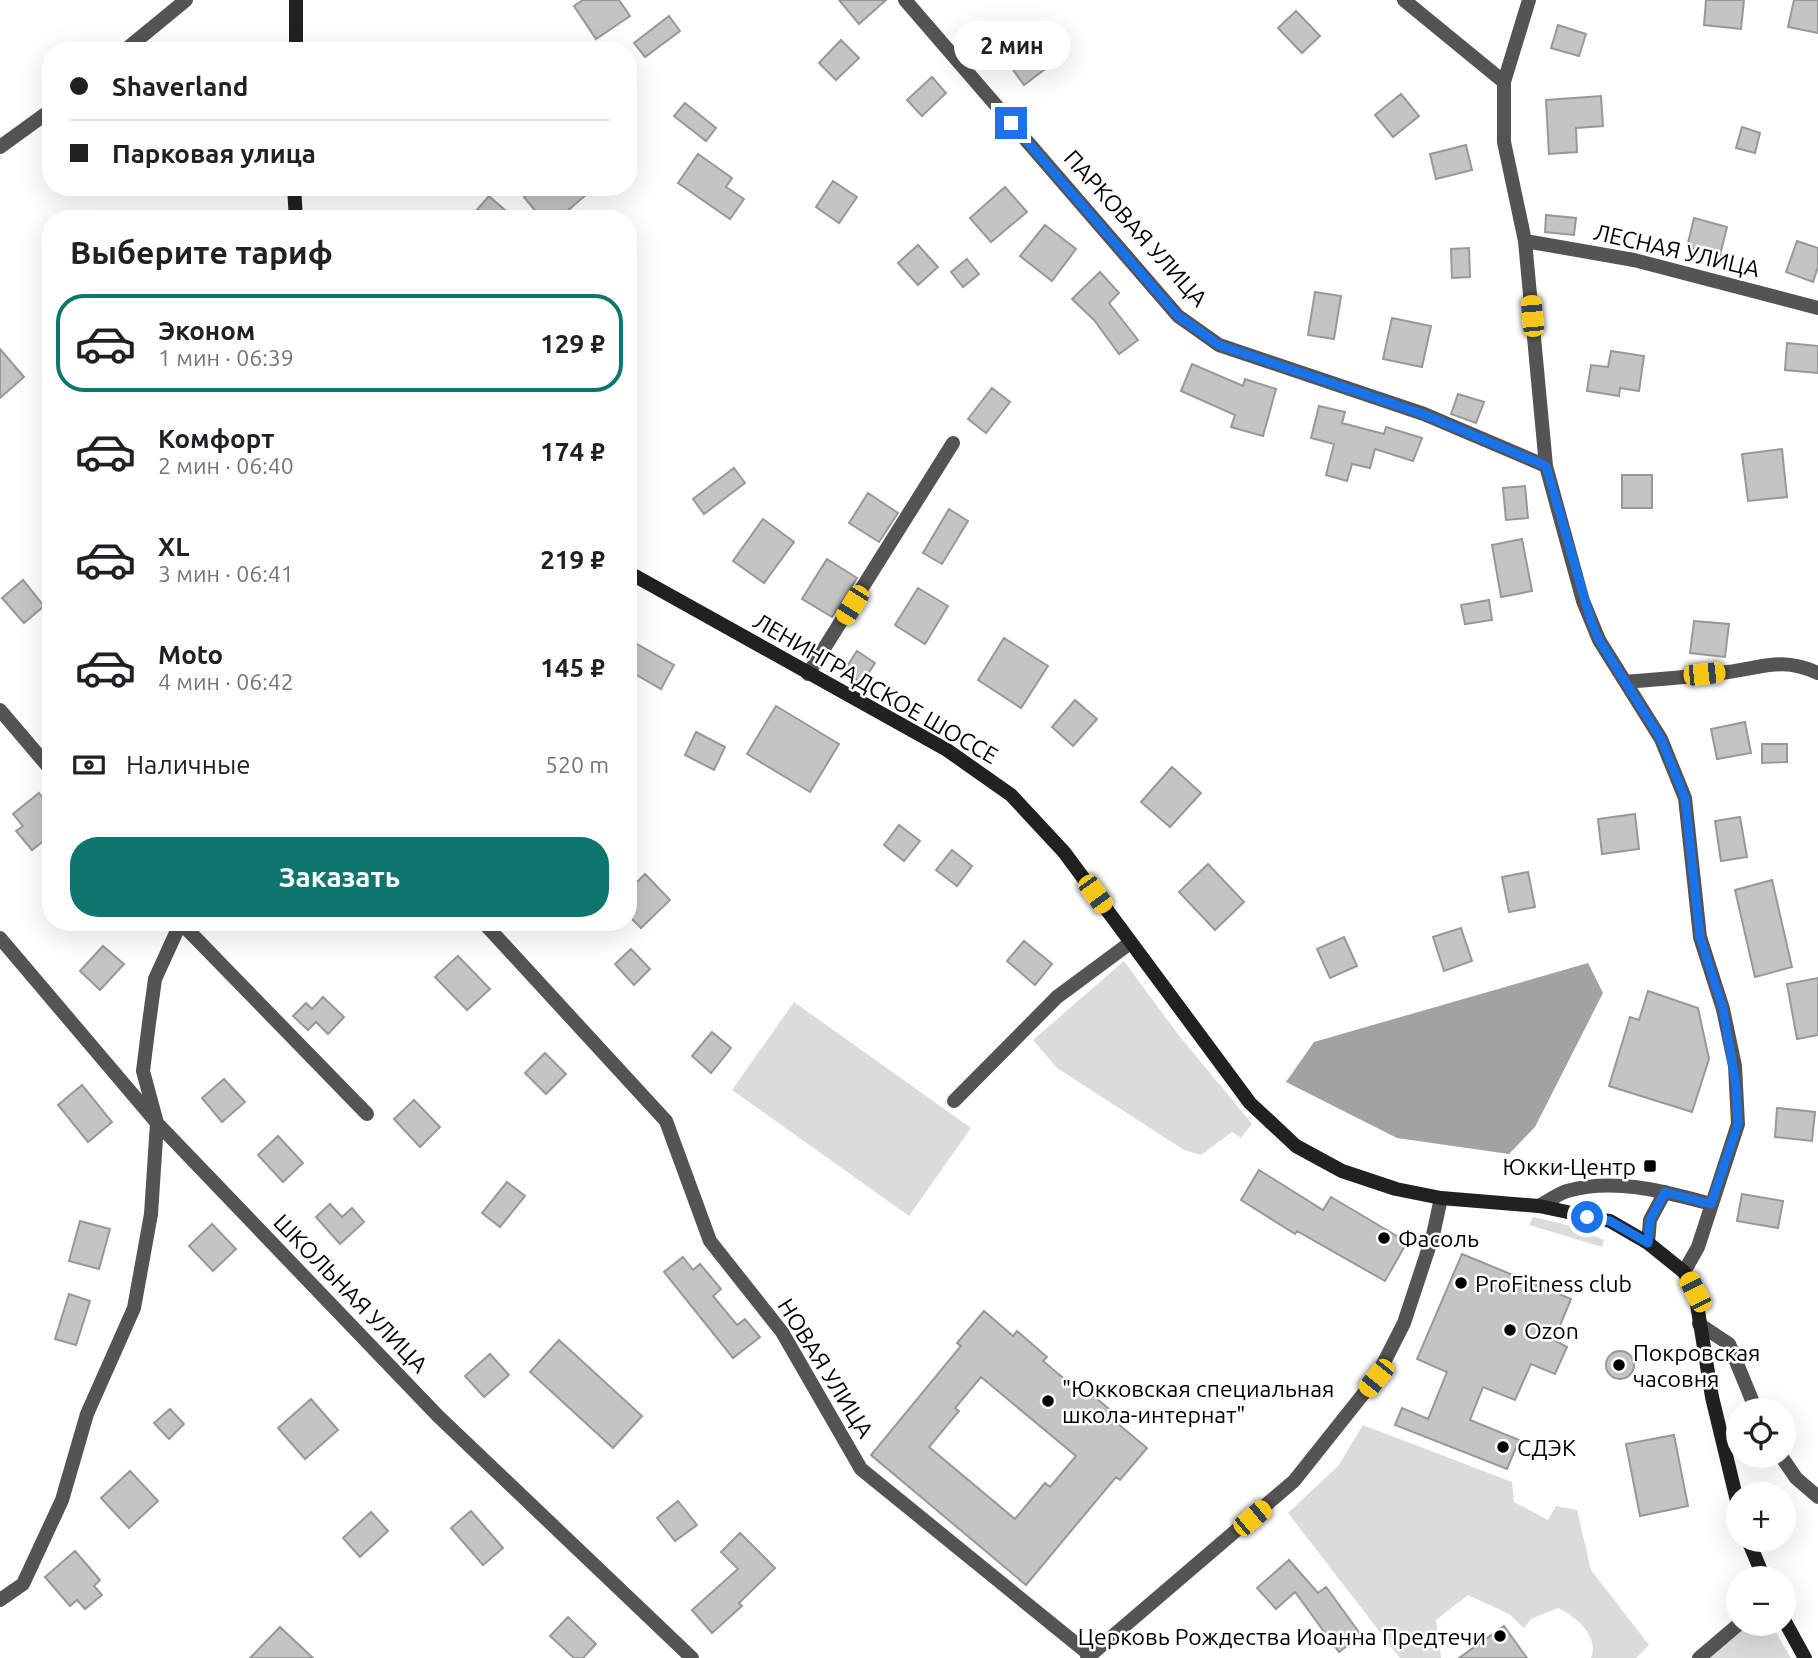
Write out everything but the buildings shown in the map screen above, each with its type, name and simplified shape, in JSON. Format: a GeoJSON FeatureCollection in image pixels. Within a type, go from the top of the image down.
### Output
{"type":"FeatureCollection","features":[{"type":"Feature","properties":{"kind":"main road"},"geometry":{"type":"LineString","coordinates":[[296,0],[296,42]]}},
{"type":"Feature","properties":{"kind":"main road","name":"ЛЕНИНГРАДСКОЕ ШОССЕ"},"geometry":{"type":"LineString","coordinates":[[637,577],[947,750],[1011,795],[1064,852],[1250,1103],[1296,1146],[1355,1176],[1396,1189],[1441,1198],[1539,1206],[1610,1221],[1648,1243],[1685,1272]]}},
{"type":"Feature","properties":{"kind":"main road"},"geometry":{"type":"LineString","coordinates":[[1685,1272],[1695,1292],[1719,1434],[1732,1482]]}},
{"type":"Feature","properties":{"kind":"main road"},"geometry":{"type":"LineString","coordinates":[[1793,1636],[1805,1658]]}},
{"type":"Feature","properties":{"kind":"street"},"geometry":{"type":"LineString","coordinates":[[135,42],[186,0]]}},
{"type":"Feature","properties":{"kind":"street","name":"ПАРКОВАЯ УЛИЦА"},"geometry":{"type":"LineString","coordinates":[[905,0],[1178,316],[1219,345],[1423,414],[1546,466]]}},
{"type":"Feature","properties":{"kind":"street"},"geometry":{"type":"LineString","coordinates":[[1404,0],[1504,82]]}},
{"type":"Feature","properties":{"kind":"street"},"geometry":{"type":"LineString","coordinates":[[1529,0],[1504,82],[1504,142],[1525,241],[1546,466],[1583,601],[1599,640],[1661,739],[1685,798],[1700,937],[1723,1009],[1735,1066],[1738,1124],[1698,1247],[1685,1272]]}},
{"type":"Feature","properties":{"kind":"street"},"geometry":{"type":"LineString","coordinates":[[0,147],[42,117]]}},
{"type":"Feature","properties":{"kind":"street","name":"ЛЕСНАЯ УЛИЦА"},"geometry":{"type":"LineString","coordinates":[[1525,241],[1634,260],[1818,308]]}},
{"type":"Feature","properties":{"kind":"street"},"geometry":{"type":"LineString","coordinates":[[808,674],[953,443]]}},
{"type":"Feature","properties":{"kind":"street"},"geometry":{"type":"LineString","coordinates":[[1625,682],[1730,671],[1769,663],[1798,664],[1818,673]]}},
{"type":"Feature","properties":{"kind":"street"},"geometry":{"type":"LineString","coordinates":[[0,710],[42,759]]}},
{"type":"Feature","properties":{"kind":"street"},"geometry":{"type":"LineString","coordinates":[[0,1600],[23,1584],[62,1500],[88,1414],[134,1308],[151,1214],[157,1123],[143,1072],[155,979],[176,931]]}},
{"type":"Feature","properties":{"kind":"street"},"geometry":{"type":"LineString","coordinates":[[188,931],[367,1114]]}},
{"type":"Feature","properties":{"kind":"street","name":"НОВАЯ УЛИЦА"},"geometry":{"type":"LineString","coordinates":[[491,931],[666,1121],[710,1241],[782,1332],[861,1469],[1089,1657]]}},
{"type":"Feature","properties":{"kind":"street","name":"ШКОЛЬНАЯ УЛИЦА"},"geometry":{"type":"LineString","coordinates":[[0,938],[157,1123],[438,1416],[692,1658]]}},
{"type":"Feature","properties":{"kind":"street"},"geometry":{"type":"LineString","coordinates":[[954,1101],[1058,998],[1130,943]]}},
{"type":"Feature","properties":{"kind":"street"},"geometry":{"type":"LineString","coordinates":[[1539,1206],[1566,1191],[1596,1186],[1665,1192],[1711,1204]]}},
{"type":"Feature","properties":{"kind":"street"},"geometry":{"type":"LineString","coordinates":[[1648,1243],[1650,1220],[1665,1192]]}},
{"type":"Feature","properties":{"kind":"street"},"geometry":{"type":"LineString","coordinates":[[1089,1657],[1294,1481],[1376,1378],[1404,1322],[1433,1235],[1441,1198]]}},
{"type":"Feature","properties":{"kind":"street"},"geometry":{"type":"LineString","coordinates":[[1699,1324],[1729,1344],[1751,1398]]}},
{"type":"Feature","properties":{"kind":"street"},"geometry":{"type":"LineString","coordinates":[[1789,1468],[1796,1478],[1818,1497]]}},
{"type":"Feature","properties":{"kind":"street"},"geometry":{"type":"LineString","coordinates":[[1699,1658],[1726,1635]]}},
{"type":"Feature","properties":{"kind":"shaded area"},"geometry":{"type":"Polygon","coordinates":[[[1124,961],[1177,1033],[1252,1124],[1241,1138],[1232,1132],[1201,1155],[1184,1150],[1057,1068],[1033,1040],[1124,961]]]}},
{"type":"Feature","properties":{"kind":"shaded area"},"geometry":{"type":"Polygon","coordinates":[[[1588,963],[1603,993],[1535,1127],[1509,1154],[1397,1138],[1286,1082],[1314,1042],[1588,963]]]}},
{"type":"Feature","properties":{"kind":"shaded area"},"geometry":{"type":"Polygon","coordinates":[[[794,1002],[971,1128],[909,1216],[732,1090],[794,1002]]]}},
{"type":"Feature","properties":{"kind":"shaded area"},"geometry":{"type":"Polygon","coordinates":[[[1533,1217],[1571,1226],[1604,1240],[1602,1247],[1529,1225],[1533,1217]]]}},
{"type":"Feature","properties":{"kind":"shaded area"},"geometry":{"type":"Polygon","coordinates":[[[1363,1425],[1512,1482],[1514,1502],[1548,1520],[1556,1506],[1577,1510],[1591,1570],[1649,1645],[1636,1658],[1591,1658],[1593,1650],[1589,1635],[1572,1616],[1558,1608],[1531,1619],[1524,1628],[1509,1614],[1468,1595],[1436,1620],[1441,1658],[1400,1658],[1288,1513],[1338,1466],[1363,1425]]]}},
{"type":"Feature","properties":{"kind":"shaded area"},"geometry":{"type":"Polygon","coordinates":[[[1736,1636],[1778,1636],[1791,1658],[1710,1658],[1736,1636]]]}},
{"type":"Feature","properties":{"kind":"place","name":"Юкки-Центр"},"geometry":{"type":"Point","coordinates":[1650,1166]}},
{"type":"Feature","properties":{"kind":"place","name":"Фасоль"},"geometry":{"type":"Point","coordinates":[1384,1238]}},
{"type":"Feature","properties":{"kind":"place","name":"ProFitness club"},"geometry":{"type":"Point","coordinates":[1461,1283]}},
{"type":"Feature","properties":{"kind":"place","name":"Ozon"},"geometry":{"type":"Point","coordinates":[1510,1330]}},
{"type":"Feature","properties":{"kind":"place","name":"Покровская часовня"},"geometry":{"type":"Point","coordinates":[1619,1365]}},
{"type":"Feature","properties":{"kind":"place","name":"\"Юкковская специальная школа-интернат\""},"geometry":{"type":"Point","coordinates":[1048,1401]}},
{"type":"Feature","properties":{"kind":"place","name":"СДЭК"},"geometry":{"type":"Point","coordinates":[1503,1447]}},
{"type":"Feature","properties":{"kind":"place","name":"Церковь Рождества Иоанна Предтечи"},"geometry":{"type":"Point","coordinates":[1500,1636]}},
{"type":"Feature","properties":{"kind":"route"},"geometry":{"type":"LineString","coordinates":[[1011,123],[1178,316],[1219,345],[1423,414],[1546,466],[1583,601],[1591,621],[1599,640],[1661,739],[1685,798],[1700,937],[1723,1009],[1735,1066],[1738,1124],[1711,1204],[1665,1192],[1650,1220],[1648,1243],[1610,1221],[1587,1217]]}}]}
